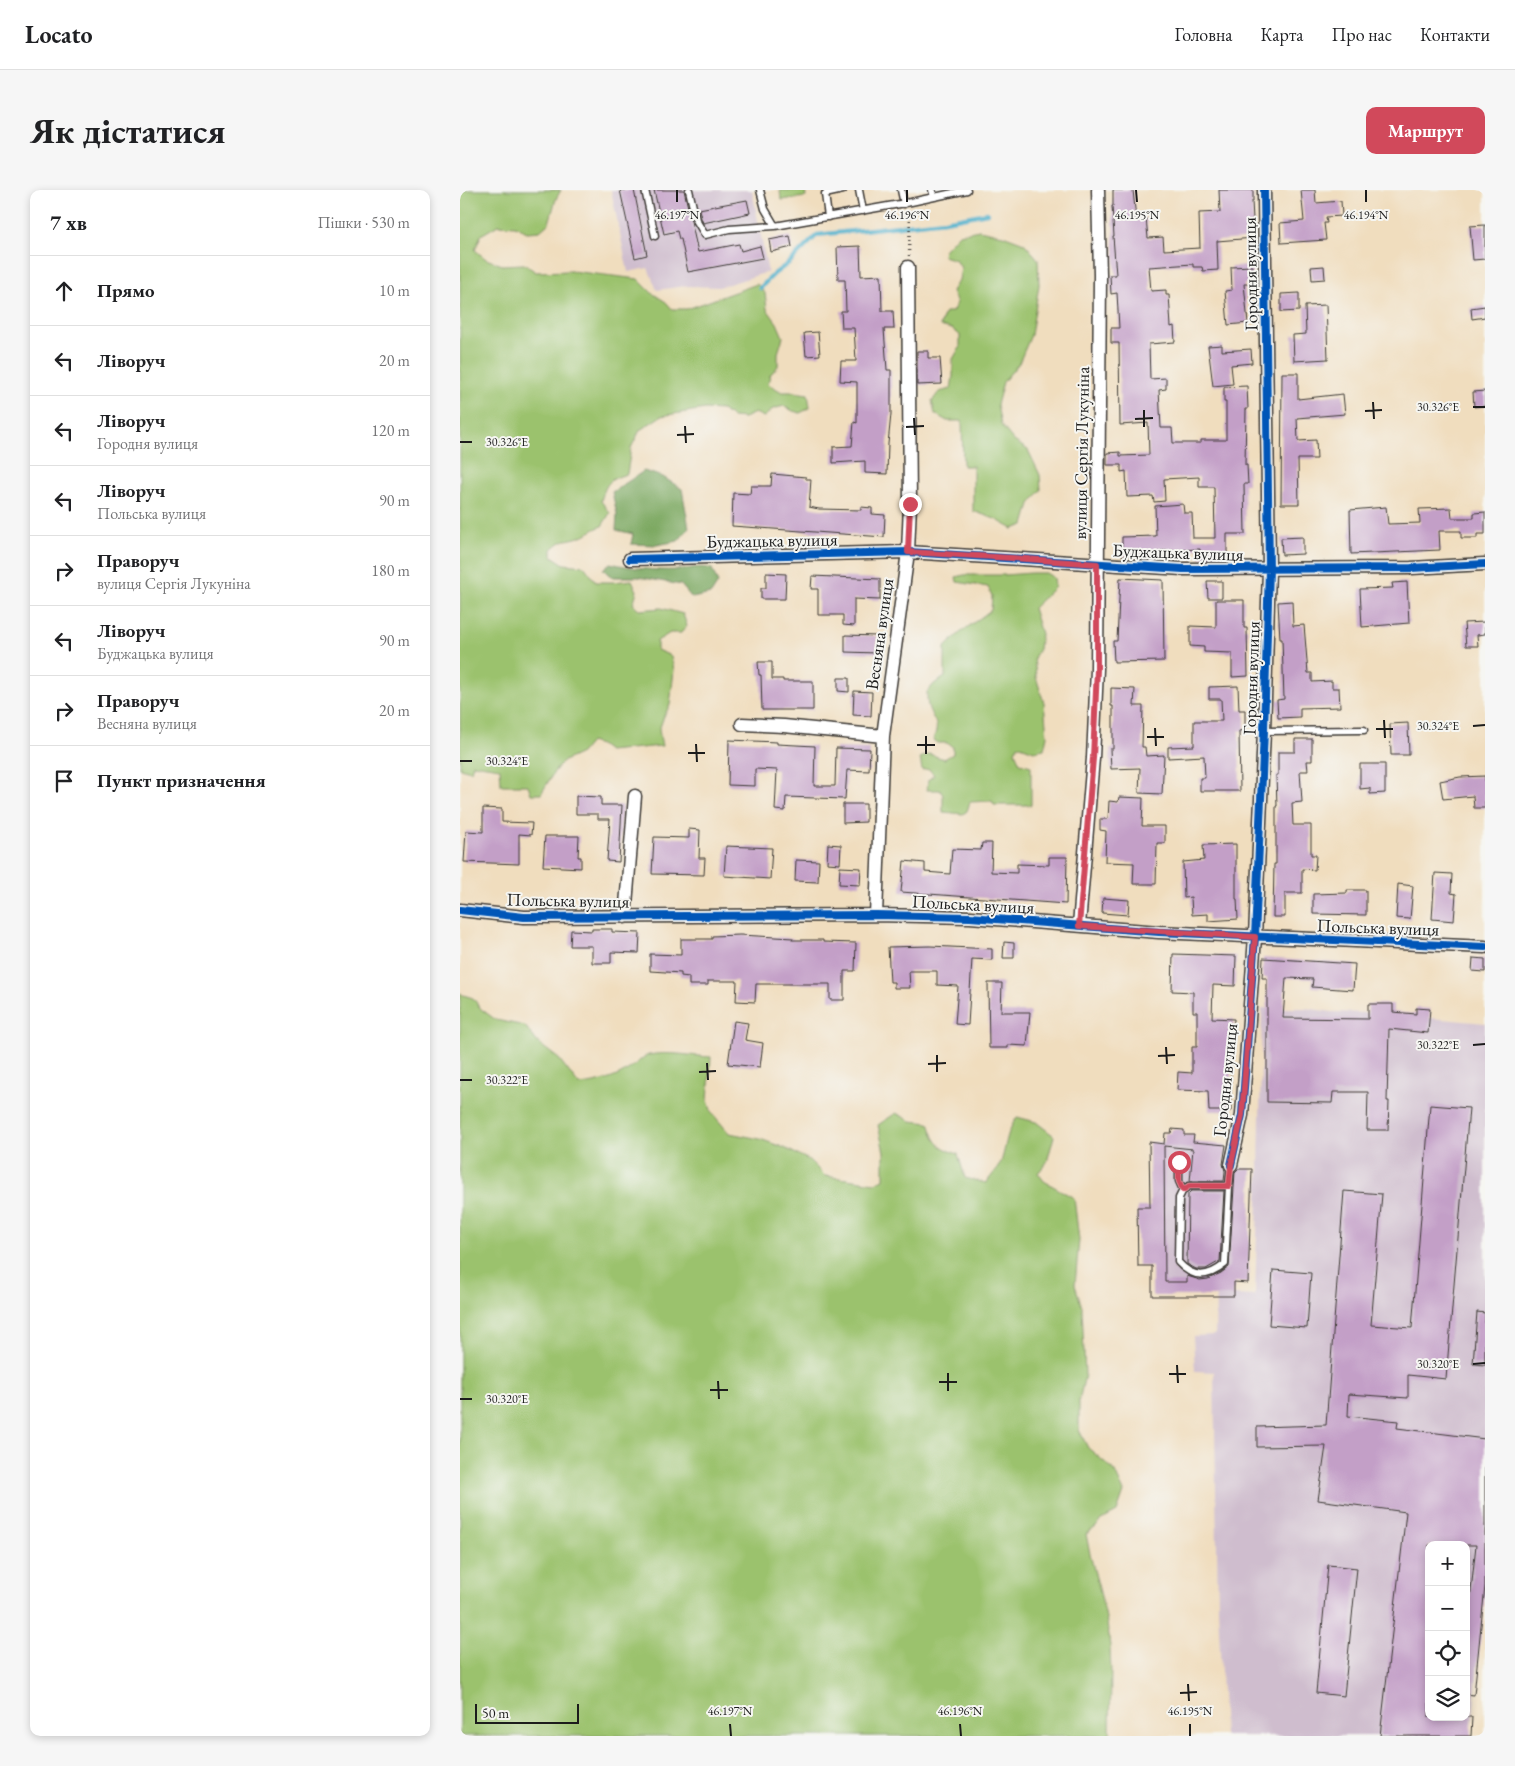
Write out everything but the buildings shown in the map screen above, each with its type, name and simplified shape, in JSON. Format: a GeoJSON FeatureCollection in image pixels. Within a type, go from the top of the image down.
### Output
{"type":"FeatureCollection","features":[{"type":"Feature","properties":{"kind":"street","name":"вулиця Сергія Лукуніна"},"geometry":{"type":"LineString","coordinates":[[1079,926],[1093,758],[1097,669],[1100,284],[1098,190]]}},
{"type":"Feature","properties":{"kind":"street","name":"Городня вулиця"},"geometry":{"type":"LineString","coordinates":[[1231,1165],[1242,1115],[1255,937],[1264,731],[1269,569],[1264,190]]}},
{"type":"Feature","properties":{"kind":"street","name":"Весняна вулиця"},"geometry":{"type":"LineString","coordinates":[[876,915],[883,736],[908,552],[910,504],[908,267]]}},
{"type":"Feature","properties":{"kind":"street","name":"Буджацька вулиця"},"geometry":{"type":"LineString","coordinates":[[630,558],[908,552],[1182,569],[1411,568],[1485,564]]}},
{"type":"Feature","properties":{"kind":"street"},"geometry":{"type":"LineString","coordinates":[[742,724],[784,726],[883,736]]}},
{"type":"Feature","properties":{"kind":"street"},"geometry":{"type":"LineString","coordinates":[[625,917],[635,796]]}},
{"type":"Feature","properties":{"kind":"street","name":"Польська вулиця"},"geometry":{"type":"LineString","coordinates":[[460,910],[524,917],[876,915],[970,917],[1255,937],[1485,947]]}},
{"type":"Feature","properties":{"kind":"lane"},"geometry":{"type":"LineString","coordinates":[[645,190],[655,236]]}},
{"type":"Feature","properties":{"kind":"lane"},"geometry":{"type":"LineString","coordinates":[[689,190],[689,197],[696,220],[705,235],[729,229],[775,226],[828,218],[967,190]]}},
{"type":"Feature","properties":{"kind":"lane"},"geometry":{"type":"LineString","coordinates":[[760,190],[765,208],[775,226]]}},
{"type":"Feature","properties":{"kind":"lane"},"geometry":{"type":"LineString","coordinates":[[828,218],[825,194],[843,190]]}},
{"type":"Feature","properties":{"kind":"lane"},"geometry":{"type":"LineString","coordinates":[[859,190],[863,211]]}},
{"type":"Feature","properties":{"kind":"lane"},"geometry":{"type":"LineString","coordinates":[[901,190],[904,204]]}},
{"type":"Feature","properties":{"kind":"lane"},"geometry":{"type":"LineString","coordinates":[[932,190],[934,197]]}},
{"type":"Feature","properties":{"kind":"lane"},"geometry":{"type":"LineString","coordinates":[[1264,731],[1364,730]]}},
{"type":"Feature","properties":{"kind":"lane"},"geometry":{"type":"LineString","coordinates":[[1179,1162],[1179,1181],[1183,1190]]}},
{"type":"Feature","properties":{"kind":"lane"},"geometry":{"type":"LineString","coordinates":[[1229,1186],[1189,1186],[1183,1190],[1179,1198],[1178,1262],[1185,1271],[1202,1276],[1216,1272],[1225,1264],[1231,1165]]}},
{"type":"Feature","properties":{"kind":"path"},"geometry":{"type":"LineString","coordinates":[[910,218],[910,239]]}},
{"type":"Feature","properties":{"kind":"shaded area"},"geometry":{"type":"Polygon","coordinates":[[[611,190],[752,190],[768,272],[719,287],[685,286],[657,290],[648,268],[628,272],[611,190]]]}},
{"type":"Feature","properties":{"kind":"shaded area"},"geometry":{"type":"Polygon","coordinates":[[[1368,1004],[1393,1004],[1393,1014],[1416,1014],[1416,1008],[1430,1009],[1430,1018],[1485,1023],[1485,1594],[1471,1736],[1224,1736],[1218,1608],[1214,1372],[1195,1371],[1193,1336],[1215,1335],[1216,1296],[1152,1296],[1152,1267],[1138,1266],[1137,1207],[1150,1207],[1149,1142],[1164,1142],[1165,1133],[1171,1133],[1172,1129],[1184,1130],[1184,1135],[1194,1135],[1194,1142],[1226,1145],[1224,1166],[1252,1169],[1248,1283],[1234,1282],[1234,1295],[1255,1296],[1262,1008],[1305,1008],[1332,1012],[1367,1013],[1368,1004]]]}},
{"type":"Feature","properties":{"kind":"green space"},"geometry":{"type":"Polygon","coordinates":[[[460,190],[561,190],[556,199],[549,223],[540,231],[527,232],[515,226],[498,225],[481,235],[475,250],[486,259],[502,265],[524,264],[536,272],[571,271],[638,279],[672,309],[687,309],[757,284],[765,293],[767,309],[777,323],[783,337],[778,353],[778,366],[770,375],[768,384],[782,392],[808,394],[810,408],[800,413],[784,406],[773,409],[764,417],[755,413],[744,418],[732,417],[722,410],[705,409],[661,416],[640,430],[631,448],[627,474],[612,480],[607,486],[601,501],[610,513],[602,526],[582,536],[562,541],[552,549],[552,556],[564,564],[584,566],[596,582],[632,580],[637,591],[633,604],[640,610],[661,608],[683,614],[687,626],[681,633],[670,633],[657,641],[657,650],[671,656],[674,670],[670,705],[659,730],[662,746],[608,751],[600,745],[590,742],[581,753],[562,762],[541,794],[531,794],[528,785],[501,785],[500,768],[473,764],[471,771],[460,768],[460,190]]]}},
{"type":"Feature","properties":{"kind":"green space"},"geometry":{"type":"Polygon","coordinates":[[[780,190],[805,190],[806,197],[781,200],[780,190]]]}},
{"type":"Feature","properties":{"kind":"green space"},"geometry":{"type":"Polygon","coordinates":[[[979,230],[1003,235],[1024,243],[1038,259],[1039,285],[1031,335],[1019,363],[1003,382],[997,405],[1001,425],[1014,441],[1028,450],[1040,475],[1041,490],[1030,504],[1024,525],[1013,529],[995,519],[973,511],[973,466],[963,466],[962,421],[947,421],[935,414],[932,401],[939,392],[951,389],[953,359],[960,347],[960,335],[952,329],[940,326],[945,312],[952,312],[957,303],[952,291],[959,280],[961,268],[956,260],[943,256],[944,250],[959,234],[979,230]]]}},
{"type":"Feature","properties":{"kind":"green space"},"geometry":{"type":"Polygon","coordinates":[[[644,471],[663,477],[682,489],[689,528],[678,541],[657,545],[631,544],[633,534],[616,530],[617,514],[612,492],[644,471]]]}},
{"type":"Feature","properties":{"kind":"green space"},"geometry":{"type":"Polygon","coordinates":[[[610,563],[660,570],[708,568],[712,569],[718,583],[711,594],[692,598],[681,585],[639,577],[613,577],[603,569],[610,563]]]}},
{"type":"Feature","properties":{"kind":"green space"},"geometry":{"type":"Polygon","coordinates":[[[1046,573],[1054,578],[1055,587],[1033,608],[1041,634],[1039,649],[1034,658],[1036,677],[1044,703],[1047,736],[1044,749],[1034,751],[1018,745],[1015,752],[1020,763],[1031,766],[1031,805],[994,805],[992,801],[970,802],[967,811],[963,814],[943,812],[943,795],[940,790],[927,790],[928,780],[934,775],[929,769],[922,770],[920,758],[929,754],[944,759],[953,754],[953,747],[947,743],[937,743],[933,740],[936,727],[928,707],[927,692],[934,684],[945,677],[945,647],[961,632],[991,610],[992,596],[988,587],[957,582],[956,577],[964,575],[1046,573]]]}},
{"type":"Feature","properties":{"kind":"green space"},"geometry":{"type":"Polygon","coordinates":[[[460,994],[473,998],[481,1009],[496,1020],[525,1026],[538,1043],[559,1059],[579,1085],[601,1082],[614,1077],[649,1055],[672,1054],[711,1057],[708,1101],[712,1113],[729,1133],[760,1139],[782,1147],[809,1160],[825,1176],[875,1183],[884,1179],[884,1152],[878,1125],[896,1113],[911,1121],[929,1123],[938,1143],[958,1154],[965,1178],[986,1183],[1001,1162],[1009,1133],[1017,1117],[1036,1122],[1054,1136],[1047,1162],[1038,1173],[1044,1181],[1074,1198],[1079,1240],[1075,1285],[1082,1307],[1085,1375],[1079,1401],[1079,1430],[1088,1448],[1114,1470],[1124,1492],[1117,1512],[1102,1520],[1086,1534],[1109,1633],[1111,1669],[1110,1736],[460,1736],[460,994]]]}},
{"type":"Feature","properties":{"kind":"waterway"},"geometry":{"type":"LineString","coordinates":[[760,288],[817,235],[945,221],[987,213]]}},
{"type":"Feature","properties":{"kind":"cycle path"},"geometry":{"type":"LineString","coordinates":[[1231,1165],[1242,1115],[1255,937],[1264,731],[1269,569],[1264,190]]}},
{"type":"Feature","properties":{"kind":"cycle path"},"geometry":{"type":"LineString","coordinates":[[630,559],[908,552],[1183,569],[1411,568],[1485,564]]}},
{"type":"Feature","properties":{"kind":"cycle path"},"geometry":{"type":"LineString","coordinates":[[460,910],[524,917],[876,915],[970,917],[1159,932],[1485,947]]}},
{"type":"Feature","properties":{"kind":"route"},"geometry":{"type":"LineString","coordinates":[[910,504],[908,552],[1097,564],[1097,669],[1093,758],[1079,926],[1255,937],[1242,1115],[1231,1165],[1229,1186],[1189,1186],[1183,1190],[1179,1181],[1179,1162]]}}]}
